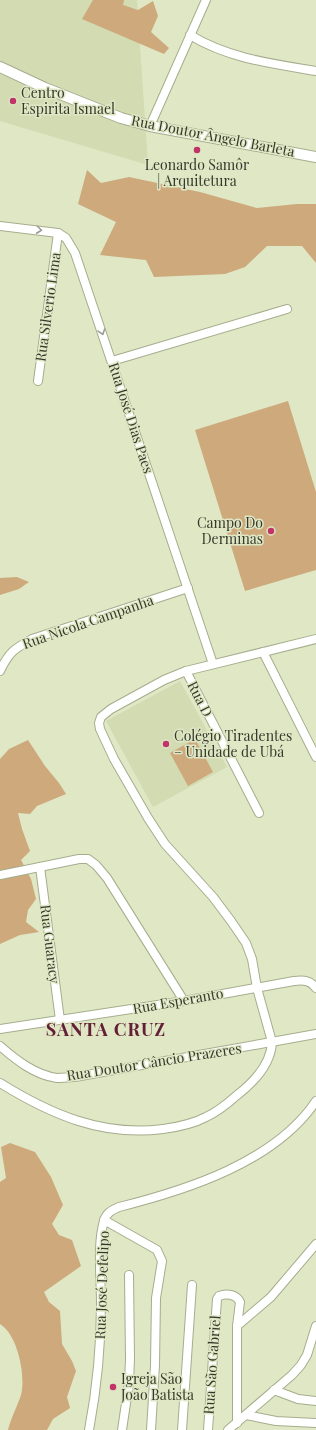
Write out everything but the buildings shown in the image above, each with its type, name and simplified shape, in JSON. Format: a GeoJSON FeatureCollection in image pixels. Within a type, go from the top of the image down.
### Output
{"type":"FeatureCollection","features":[{"type":"Feature","properties":{"kind":"street"},"geometry":{"type":"LineString","coordinates":[[150,126],[206,0]]}},
{"type":"Feature","properties":{"kind":"street"},"geometry":{"type":"LineString","coordinates":[[190,35],[214,48],[234,54],[316,71]]}},
{"type":"Feature","properties":{"kind":"street","name":"Rua Doutor Ângelo Barleta"},"geometry":{"type":"LineString","coordinates":[[0,66],[45,88],[93,108],[122,118],[150,126],[316,157]]}},
{"type":"Feature","properties":{"kind":"street"},"geometry":{"type":"LineString","coordinates":[[0,226],[58,233]]}},
{"type":"Feature","properties":{"kind":"street","name":"Rua José Dias Paes"},"geometry":{"type":"LineString","coordinates":[[58,233],[66,238],[78,259],[213,664]]}},
{"type":"Feature","properties":{"kind":"street","name":"Rua Silverio Lima"},"geometry":{"type":"LineString","coordinates":[[38,381],[58,233]]}},
{"type":"Feature","properties":{"kind":"street"},"geometry":{"type":"LineString","coordinates":[[112,361],[287,309]]}},
{"type":"Feature","properties":{"kind":"street","name":"Rua Nicola Campanha"},"geometry":{"type":"LineString","coordinates":[[0,671],[7,656],[17,647],[32,639],[188,588]]}},
{"type":"Feature","properties":{"kind":"street"},"geometry":{"type":"LineString","coordinates":[[0,1083],[28,1100],[60,1115],[88,1125],[117,1130],[150,1131],[181,1127],[206,1118],[241,1093],[254,1080],[266,1064],[272,1050],[272,1042],[257,988],[252,959],[246,943],[222,909],[165,844],[148,818],[114,759],[100,729],[99,723],[101,717],[111,709],[164,680],[186,671],[316,639]]}},
{"type":"Feature","properties":{"kind":"street"},"geometry":{"type":"LineString","coordinates":[[263,652],[316,757]]}},
{"type":"Feature","properties":{"kind":"street","name":"Rua D"},"geometry":{"type":"LineString","coordinates":[[186,671],[259,813]]}},
{"type":"Feature","properties":{"kind":"street"},"geometry":{"type":"LineString","coordinates":[[0,875],[79,859],[88,859],[96,865],[107,878],[184,1001]]}},
{"type":"Feature","properties":{"kind":"street","name":"Rua Guaracy"},"geometry":{"type":"LineString","coordinates":[[40,868],[60,1020]]}},
{"type":"Feature","properties":{"kind":"street","name":"Rua Esperanto"},"geometry":{"type":"LineString","coordinates":[[0,1029],[184,1001],[294,981],[308,981],[313,983],[316,988]]}},
{"type":"Feature","properties":{"kind":"street","name":"Rua Doutor Câncio Prazeres"},"geometry":{"type":"LineString","coordinates":[[0,1046],[26,1066],[41,1074],[57,1078],[75,1077],[316,1034]]}},
{"type":"Feature","properties":{"kind":"street","name":"Rua José Defelipo"},"geometry":{"type":"LineString","coordinates":[[89,1430],[100,1353],[100,1241],[104,1220],[107,1215],[111,1210],[119,1207],[197,1184],[228,1171],[274,1143],[304,1117],[316,1101]]}},
{"type":"Feature","properties":{"kind":"street"},"geometry":{"type":"LineString","coordinates":[[104,1220],[157,1250],[162,1261],[156,1298],[152,1430]]}},
{"type":"Feature","properties":{"kind":"street"},"geometry":{"type":"LineString","coordinates":[[237,1423],[237,1326],[271,1297],[316,1244]]}},
{"type":"Feature","properties":{"kind":"street"},"geometry":{"type":"LineString","coordinates":[[122,1430],[129,1371],[129,1275]]}},
{"type":"Feature","properties":{"kind":"street"},"geometry":{"type":"LineString","coordinates":[[182,1430],[192,1285]]}},
{"type":"Feature","properties":{"kind":"street","name":"Rua São Gabriel"},"geometry":{"type":"LineString","coordinates":[[208,1430],[217,1299],[219,1296],[234,1296],[238,1299],[240,1306],[237,1326]]}},
{"type":"Feature","properties":{"kind":"street"},"geometry":{"type":"LineString","coordinates":[[228,1430],[292,1375],[301,1365],[307,1355],[316,1326]]}},
{"type":"Feature","properties":{"kind":"street"},"geometry":{"type":"LineString","coordinates":[[274,1390],[298,1399],[316,1400]]}},
{"type":"Feature","properties":{"kind":"street"},"geometry":{"type":"LineString","coordinates":[[246,1415],[276,1421],[316,1422]]}},
{"type":"Feature","properties":{"kind":"shaded area"},"geometry":{"type":"Polygon","coordinates":[[[0,0],[137,0],[148,165],[0,121],[0,0]]]}},
{"type":"Feature","properties":{"kind":"shaded area"},"geometry":{"type":"Polygon","coordinates":[[[93,0],[124,0],[123,5],[138,10],[153,1],[158,16],[151,32],[169,48],[164,54],[82,19],[93,0]]]}},
{"type":"Feature","properties":{"kind":"shaded area"},"geometry":{"type":"Polygon","coordinates":[[[87,170],[101,183],[129,177],[200,192],[257,208],[297,204],[316,204],[316,263],[302,246],[267,246],[245,267],[225,274],[154,277],[146,260],[100,255],[116,222],[78,204],[87,170]]]}},
{"type":"Feature","properties":{"kind":"shaded area","name":"Campo Do Derminas"},"geometry":{"type":"Polygon","coordinates":[[[288,401],[316,492],[316,570],[245,591],[195,430],[288,401]]]}},
{"type":"Feature","properties":{"kind":"shaded area"},"geometry":{"type":"Polygon","coordinates":[[[17,577],[29,582],[19,589],[0,595],[0,578],[17,577]]]}},
{"type":"Feature","properties":{"kind":"shaded area","name":"Colégio Tiradentes – Unidade de Ubá"},"geometry":{"type":"Polygon","coordinates":[[[180,681],[227,767],[153,807],[106,721],[180,681]]]}},
{"type":"Feature","properties":{"kind":"shaded area"},"geometry":{"type":"Polygon","coordinates":[[[195,739],[213,772],[188,786],[170,753],[195,739]]]}},
{"type":"Feature","properties":{"kind":"shaded area"},"geometry":{"type":"Polygon","coordinates":[[[28,740],[66,794],[37,806],[30,814],[18,813],[30,851],[21,860],[31,879],[36,899],[28,910],[26,922],[39,932],[20,935],[0,944],[0,759],[9,749],[28,740]]]}},
{"type":"Feature","properties":{"kind":"shaded area"},"geometry":{"type":"Polygon","coordinates":[[[10,1143],[35,1152],[51,1177],[63,1205],[52,1224],[59,1235],[72,1240],[81,1266],[44,1292],[49,1302],[60,1311],[62,1344],[76,1371],[67,1397],[70,1408],[53,1419],[47,1430],[8,1430],[21,1395],[22,1387],[21,1367],[16,1346],[12,1337],[0,1324],[0,1182],[6,1178],[1,1147],[10,1143]]]}},
{"type":"Feature","properties":{"kind":"place","name":"Centro Espirita Ismael"},"geometry":{"type":"Point","coordinates":[13,101]}},
{"type":"Feature","properties":{"kind":"place","name":"Leonardo Samôr | Arquitetura"},"geometry":{"type":"Point","coordinates":[197,150]}},
{"type":"Feature","properties":{"kind":"place","name":"Campo Do Derminas"},"geometry":{"type":"Point","coordinates":[271,531]}},
{"type":"Feature","properties":{"kind":"place","name":"Colégio Tiradentes – Unidade de Ubá"},"geometry":{"type":"Point","coordinates":[166,744]}},
{"type":"Feature","properties":{"kind":"place","name":"Igreja São João Batista"},"geometry":{"type":"Point","coordinates":[113,1387]}},
{"type":"Feature","properties":{"kind":"district","name":"SANTA CRUZ"},"geometry":{"type":"Point","coordinates":[106,1030]}}]}
